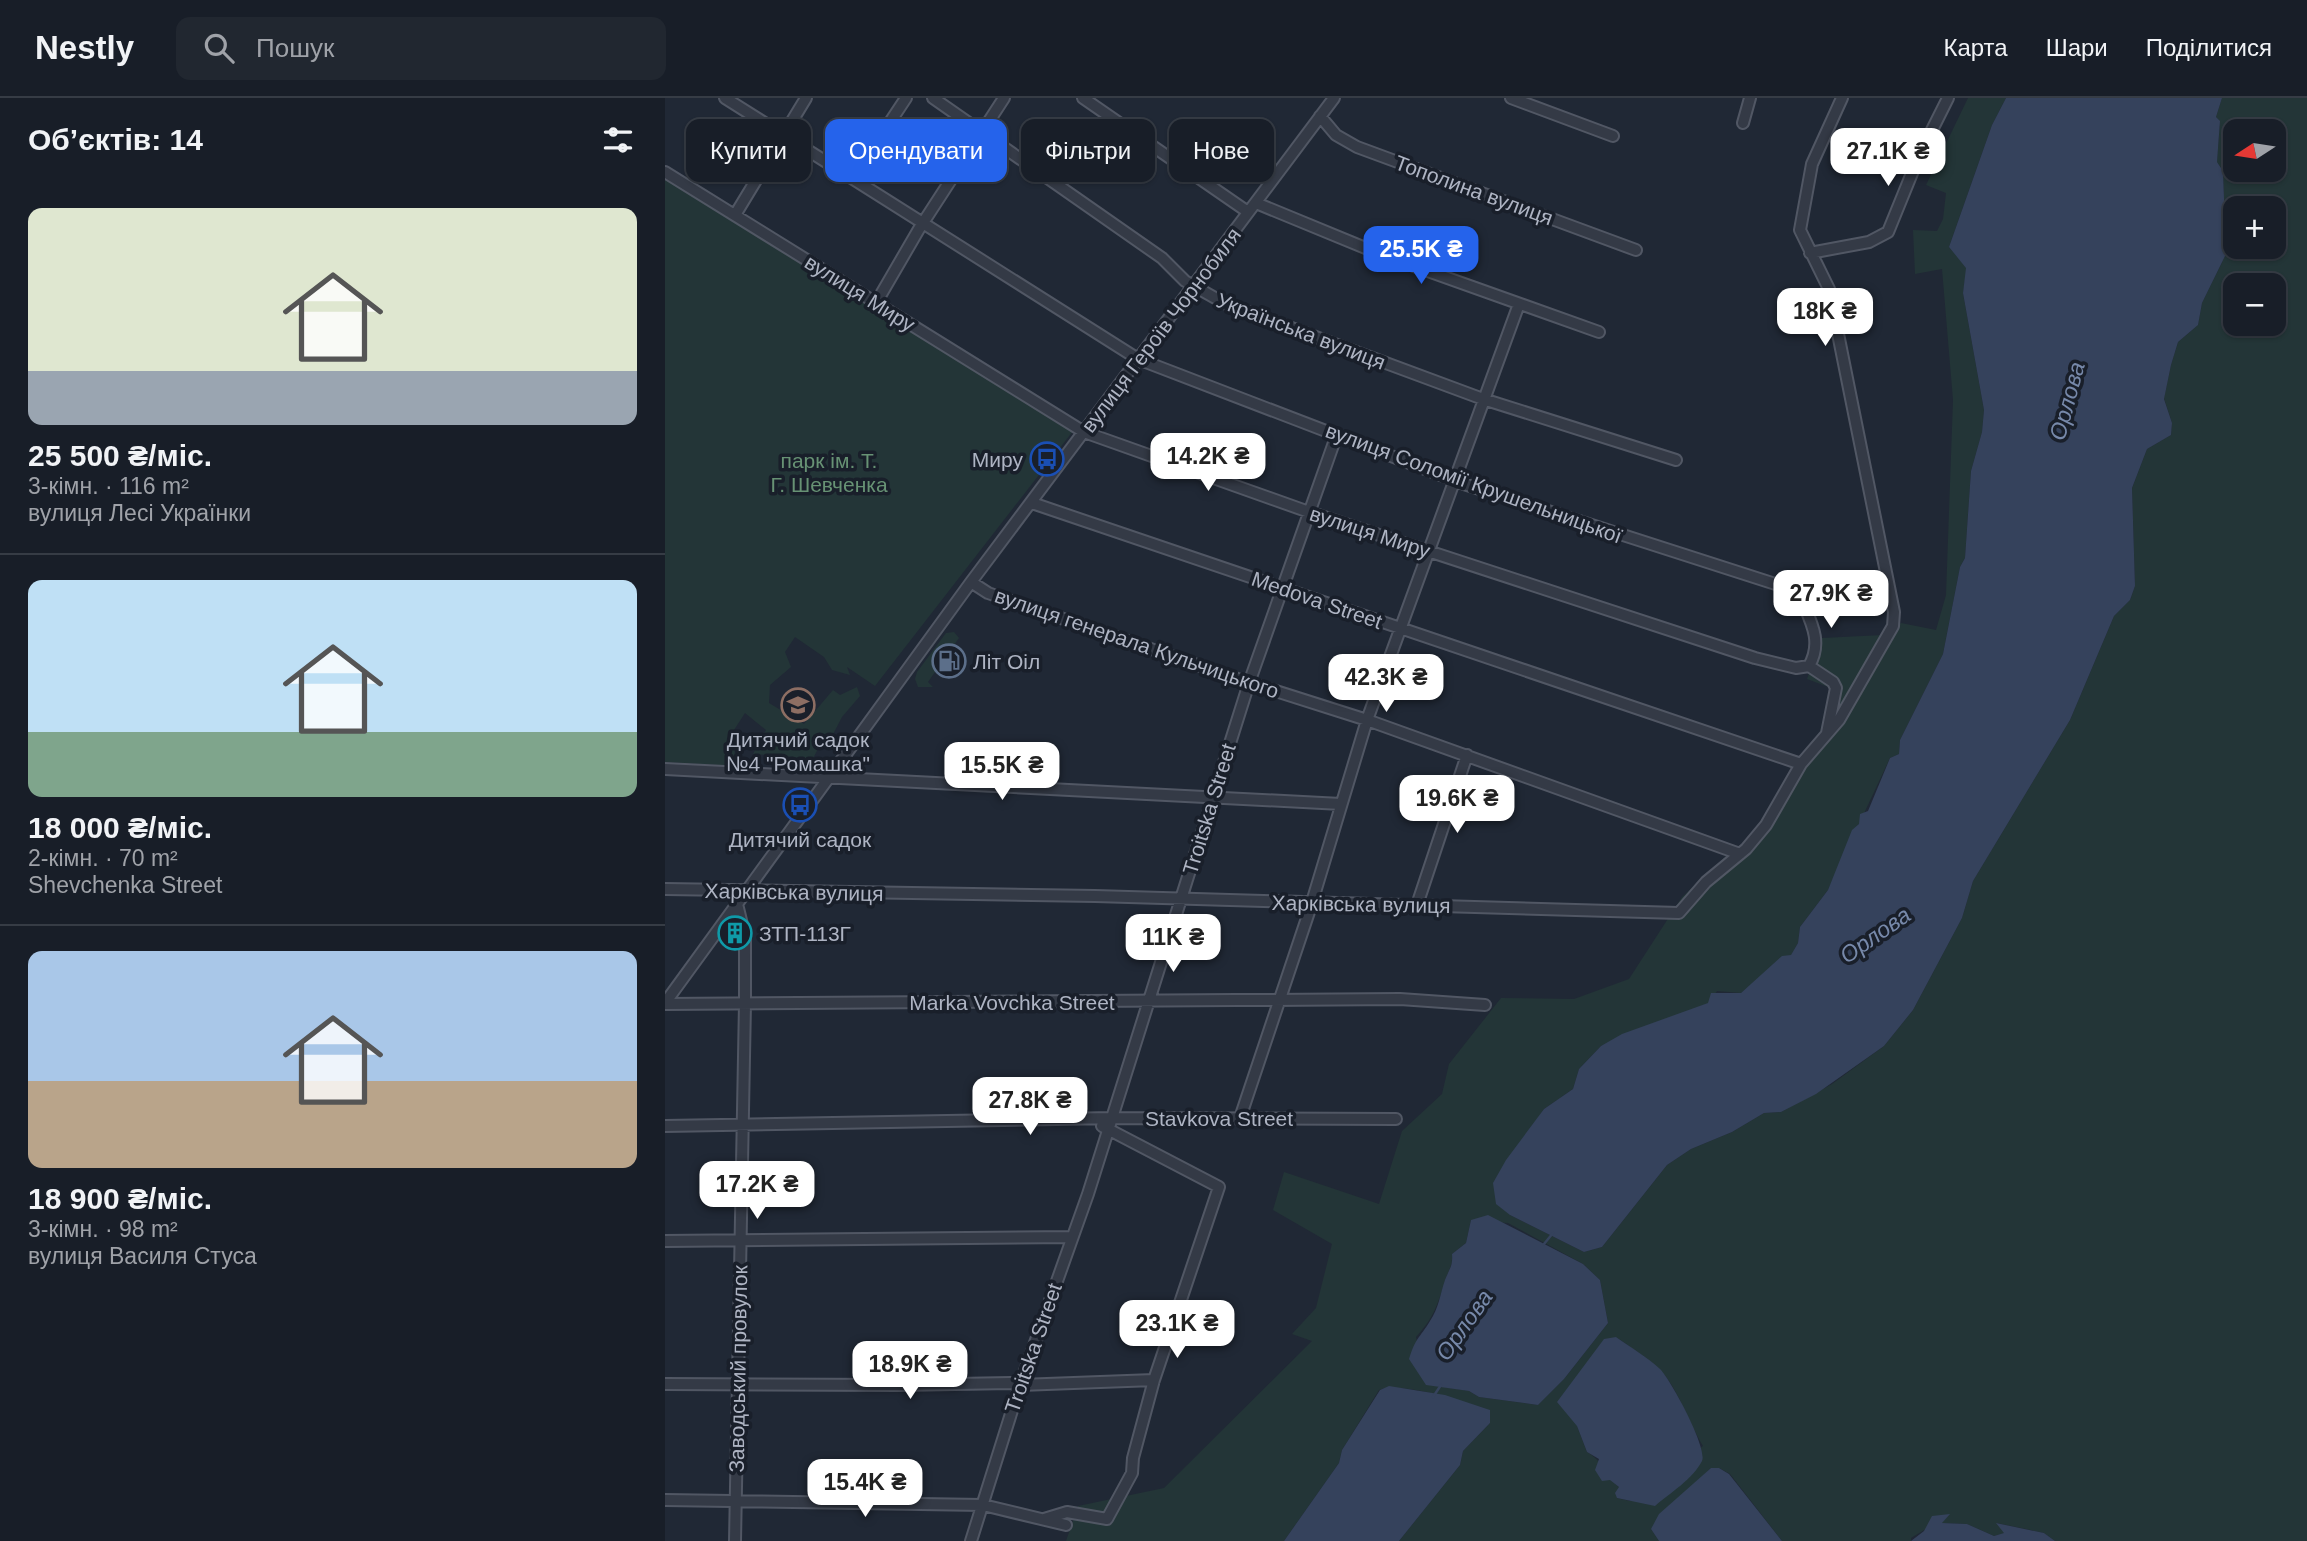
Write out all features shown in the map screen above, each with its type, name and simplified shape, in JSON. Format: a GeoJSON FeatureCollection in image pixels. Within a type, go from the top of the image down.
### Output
{"type":"FeatureCollection","features":[{"type":"Feature","properties":{"kind":"street","name":"вулиця Соломії Крушельницької"},"geometry":{"type":"LineString","coordinates":[[725,98],[758,119]]}},
{"type":"Feature","properties":{"kind":"street"},"geometry":{"type":"LineString","coordinates":[[793,119],[806,98]]}},
{"type":"Feature","properties":{"kind":"street"},"geometry":{"type":"LineString","coordinates":[[892,119],[906,98]]}},
{"type":"Feature","properties":{"kind":"street","name":"Українська вулиця"},"geometry":{"type":"LineString","coordinates":[[933,98],[964,119]]}},
{"type":"Feature","properties":{"kind":"street"},"geometry":{"type":"LineString","coordinates":[[990,119],[1004,98]]}},
{"type":"Feature","properties":{"kind":"street"},"geometry":{"type":"LineString","coordinates":[[1083,98],[1248,212]]}},
{"type":"Feature","properties":{"kind":"street","name":"вулиця Героїв Чорнобиля"},"geometry":{"type":"LineString","coordinates":[[665,1004],[971,582],[1334,98]]}},
{"type":"Feature","properties":{"kind":"street"},"geometry":{"type":"LineString","coordinates":[[1511,98],[1613,136]]}},
{"type":"Feature","properties":{"kind":"street"},"geometry":{"type":"LineString","coordinates":[[1744,123],[1750,98]]}},
{"type":"Feature","properties":{"kind":"street"},"geometry":{"type":"LineString","coordinates":[[1740,854],[1766,825],[1801,764],[1825,739],[1893,626],[1894,612],[1829,289],[1800,230],[1812,163],[1842,98]]}},
{"type":"Feature","properties":{"kind":"street"},"geometry":{"type":"LineString","coordinates":[[1810,253],[1869,242],[1888,232],[1913,168],[1948,98]]}},
{"type":"Feature","properties":{"kind":"street","name":"Тополина вулиця"},"geometry":{"type":"LineString","coordinates":[[1320,116],[1336,135],[1357,147],[1636,250]]}},
{"type":"Feature","properties":{"kind":"street","name":"Українська вулиця"},"geometry":{"type":"LineString","coordinates":[[1007,149],[1162,258],[1192,286],[1224,303],[1483,399],[1676,460]]}},
{"type":"Feature","properties":{"kind":"street","name":"вулиця Миру"},"geometry":{"type":"LineString","coordinates":[[665,172],[1084,432],[1309,512],[1755,658],[1795,668],[1809,666]]}},
{"type":"Feature","properties":{"kind":"street"},"geometry":{"type":"LineString","coordinates":[[735,215],[755,182]]}},
{"type":"Feature","properties":{"kind":"street","name":"вулиця Соломії Крушельницької"},"geometry":{"type":"LineString","coordinates":[[859,182],[1138,359],[1453,479],[1669,551],[1785,585],[1799,593],[1818,643],[1809,666]]}},
{"type":"Feature","properties":{"kind":"street"},"geometry":{"type":"LineString","coordinates":[[876,303],[949,182]]}},
{"type":"Feature","properties":{"kind":"street"},"geometry":{"type":"LineString","coordinates":[[1256,202],[1380,254],[1599,332]]}},
{"type":"Feature","properties":{"kind":"street"},"geometry":{"type":"LineString","coordinates":[[1240,1118],[1312,902],[1367,720],[1519,304]]}},
{"type":"Feature","properties":{"kind":"street","name":"Troitska Street"},"geometry":{"type":"LineString","coordinates":[[971,1541],[1020,1385],[1112,1118],[1249,683],[1337,435]]}},
{"type":"Feature","properties":{"kind":"street","name":"Medova Street"},"geometry":{"type":"LineString","coordinates":[[1032,503],[1801,764]]}},
{"type":"Feature","properties":{"kind":"street","name":"вулиця генерала Кульчицького"},"geometry":{"type":"LineString","coordinates":[[971,582],[988,593],[1249,683],[1367,720],[1740,854]]}},
{"type":"Feature","properties":{"kind":"street"},"geometry":{"type":"LineString","coordinates":[[1809,666],[1833,681],[1836,688],[1825,739]]}},
{"type":"Feature","properties":{"kind":"street"},"geometry":{"type":"LineString","coordinates":[[1417,905],[1467,755]]}},
{"type":"Feature","properties":{"kind":"street"},"geometry":{"type":"LineString","coordinates":[[665,769],[1341,804]]}},
{"type":"Feature","properties":{"kind":"street","name":"Харківська вулиця"},"geometry":{"type":"LineString","coordinates":[[665,889],[1312,902],[1679,913],[1706,883],[1740,854]]}},
{"type":"Feature","properties":{"kind":"street","name":"Заводський провулок"},"geometry":{"type":"LineString","coordinates":[[735,1541],[745,1003],[744,937],[737,904]]}},
{"type":"Feature","properties":{"kind":"street","name":"Marka Vovchka Street"},"geometry":{"type":"LineString","coordinates":[[665,1004],[1400,999],[1485,1005]]}},
{"type":"Feature","properties":{"kind":"street","name":"Stavkova Street"},"geometry":{"type":"LineString","coordinates":[[665,1126],[1112,1118],[1396,1119]]}},
{"type":"Feature","properties":{"kind":"street"},"geometry":{"type":"LineString","coordinates":[[1044,1519],[1067,1512],[1107,1519],[1132,1473],[1133,1458],[1154,1380],[1219,1187],[1174,1161],[1108,1130],[1094,1120]]}},
{"type":"Feature","properties":{"kind":"street"},"geometry":{"type":"LineString","coordinates":[[665,1241],[1072,1237]]}},
{"type":"Feature","properties":{"kind":"street"},"geometry":{"type":"LineString","coordinates":[[665,1384],[1011,1382],[1020,1385],[1154,1380]]}},
{"type":"Feature","properties":{"kind":"street"},"geometry":{"type":"LineString","coordinates":[[665,1500],[983,1505],[1066,1525]]}},
{"type":"Feature","properties":{"kind":"green space"},"geometry":{"type":"Polygon","coordinates":[[[1968,98],[2006,98],[1992,125],[1949,247],[1967,268],[1963,293],[1984,410],[1982,432],[1971,471],[1965,558],[1960,567],[1943,654],[1900,740],[1899,754],[1890,758],[1828,890],[1800,927],[1798,943],[1791,956],[1780,961],[1741,993],[1717,991],[1709,1003],[1601,1046],[1579,1069],[1573,1089],[1544,1109],[1530,1130],[1510,1215],[1584,1252],[1602,1247],[1667,1165],[1691,1149],[1732,1132],[1764,1113],[1781,1112],[1832,1084],[1884,1046],[1913,1010],[1962,918],[1973,881],[2070,720],[2114,616],[2130,600],[2135,586],[2132,488],[2147,449],[2171,435],[2172,423],[2164,398],[2178,342],[2198,325],[2202,303],[2224,259],[2286,259],[2286,196],[2224,196],[2223,182],[2286,182],[2286,119],[2223,119],[2223,171],[2217,162],[2220,121],[2216,117],[2222,98],[2307,98],[2307,1541],[2055,1541],[2044,1533],[1997,1523],[2005,1533],[1994,1536],[1967,1524],[1941,1523],[1949,1515],[1911,1538],[1911,1541],[1782,1541],[1730,1474],[1719,1468],[1711,1468],[1651,1529],[1659,1541],[1399,1541],[1460,1465],[1463,1451],[1490,1423],[1489,1410],[1417,1390],[1389,1388],[1379,1390],[1342,1450],[1339,1463],[1284,1541],[1066,1541],[1078,1506],[1164,1488],[1312,1341],[1292,1334],[1316,1308],[1332,1244],[1273,1210],[1284,1172],[1379,1204],[1402,1131],[1442,1094],[1449,1064],[1501,998],[1574,999],[1629,979],[1682,897],[1725,857],[1747,843],[1820,733],[1831,688],[1807,679],[1822,638],[1883,635],[1901,623],[1936,630],[1946,595],[1953,400],[1942,269],[1915,274],[1913,230],[1937,231],[1943,219],[1946,193],[1926,185],[1968,98]],[[1471,1220],[1466,1243],[1452,1254],[1451,1265],[1437,1304],[1427,1324],[1416,1337],[1426,1384],[1469,1391],[1479,1397],[1538,1405],[1564,1379],[1608,1323],[1600,1280],[1583,1264],[1508,1223],[1471,1220]],[[1616,1337],[1577,1426],[1587,1452],[1620,1488],[1617,1498],[1630,1501],[1703,1446],[1666,1377],[1650,1361],[1616,1337]]]}},
{"type":"Feature","properties":{"kind":"green space","name":"парк ім. Т. Г. Шевченка"},"geometry":{"type":"Polygon","coordinates":[[[665,176],[1073,431],[875,686],[847,667],[850,675],[832,670],[824,657],[795,637],[785,652],[791,667],[770,685],[769,703],[804,724],[833,690],[840,695],[857,687],[860,696],[842,717],[828,744],[819,747],[809,766],[794,757],[753,754],[766,730],[745,713],[734,730],[735,766],[665,762],[665,176]]]}},
{"type":"Feature","properties":{"kind":"green space"},"geometry":{"type":"Polygon","coordinates":[[[954,632],[959,638],[928,682],[933,687],[918,687],[915,679],[917,672],[946,633],[954,632]]]}},
{"type":"Feature","properties":{"kind":"water"},"geometry":{"type":"Polygon","coordinates":[[[2006,98],[2222,98],[2216,117],[2220,121],[2217,162],[2223,171],[2224,259],[2202,303],[2198,325],[2178,342],[2171,365],[2164,399],[2172,423],[2171,435],[2147,449],[2132,488],[2135,586],[2130,600],[2114,616],[2070,720],[1973,881],[1962,918],[1913,1010],[1884,1046],[1816,1094],[1781,1112],[1764,1113],[1732,1132],[1691,1149],[1667,1165],[1602,1247],[1584,1252],[1510,1215],[1496,1204],[1493,1183],[1506,1160],[1544,1109],[1573,1089],[1579,1069],[1601,1046],[1622,1034],[1708,1003],[1711,993],[1741,993],[1782,956],[1791,955],[1798,943],[1800,927],[1828,890],[1852,830],[1859,824],[1860,814],[1868,811],[1890,758],[1899,754],[1900,740],[1943,654],[1960,567],[1965,558],[1971,471],[1982,432],[1984,410],[1963,293],[1966,268],[1949,247],[1992,125],[2006,98]]]}},
{"type":"Feature","properties":{"kind":"water"},"geometry":{"type":"Polygon","coordinates":[[[1488,1215],[1583,1264],[1600,1280],[1608,1323],[1564,1379],[1538,1405],[1479,1397],[1469,1391],[1426,1385],[1409,1359],[1435,1311],[1451,1265],[1452,1254],[1466,1243],[1471,1220],[1488,1215]]]}},
{"type":"Feature","properties":{"kind":"water"},"geometry":{"type":"Polygon","coordinates":[[[1616,1337],[1660,1369],[1680,1400],[1700,1443],[1702,1461],[1698,1468],[1655,1506],[1617,1498],[1615,1493],[1619,1487],[1610,1480],[1602,1481],[1595,1470],[1599,1459],[1587,1452],[1577,1426],[1557,1402],[1604,1339],[1616,1337]]]}},
{"type":"Feature","properties":{"kind":"water"},"geometry":{"type":"Polygon","coordinates":[[[1389,1386],[1445,1395],[1490,1410],[1490,1423],[1463,1451],[1460,1465],[1399,1541],[1284,1541],[1339,1463],[1342,1450],[1380,1390],[1389,1386]]]}},
{"type":"Feature","properties":{"kind":"water"},"geometry":{"type":"Polygon","coordinates":[[[1711,1468],[1719,1468],[1729,1474],[1782,1541],[1659,1541],[1651,1529],[1659,1514],[1711,1468]]]}},
{"type":"Feature","properties":{"kind":"water"},"geometry":{"type":"Polygon","coordinates":[[[1950,1514],[1942,1523],[1967,1524],[1994,1536],[2004,1533],[1996,1523],[2044,1533],[2055,1541],[1911,1541],[1924,1531],[1932,1516],[1950,1514]]]}},
{"type":"Feature","properties":{"kind":"waterway","name":"Орлова"},"geometry":{"type":"LineString","coordinates":[[1544,1244],[1553,1233]]}},
{"type":"Feature","properties":{"kind":"waterway","name":"Орлова"},"geometry":{"type":"LineString","coordinates":[[1433,1397],[1441,1385]]}},
{"type":"Feature","properties":{"kind":"place","name":"Миру"},"geometry":{"type":"Point","coordinates":[1047,459]}},
{"type":"Feature","properties":{"kind":"place","name":"Літ Оіл"},"geometry":{"type":"Point","coordinates":[949,661]}},
{"type":"Feature","properties":{"kind":"place","name":"Дитячий садок №4 \"Ромашка\""},"geometry":{"type":"Point","coordinates":[798,705]}},
{"type":"Feature","properties":{"kind":"place","name":"Дитячий садок"},"geometry":{"type":"Point","coordinates":[800,805]}},
{"type":"Feature","properties":{"kind":"place","name":"ЗТП-113Г"},"geometry":{"type":"Point","coordinates":[735,933]}}]}
